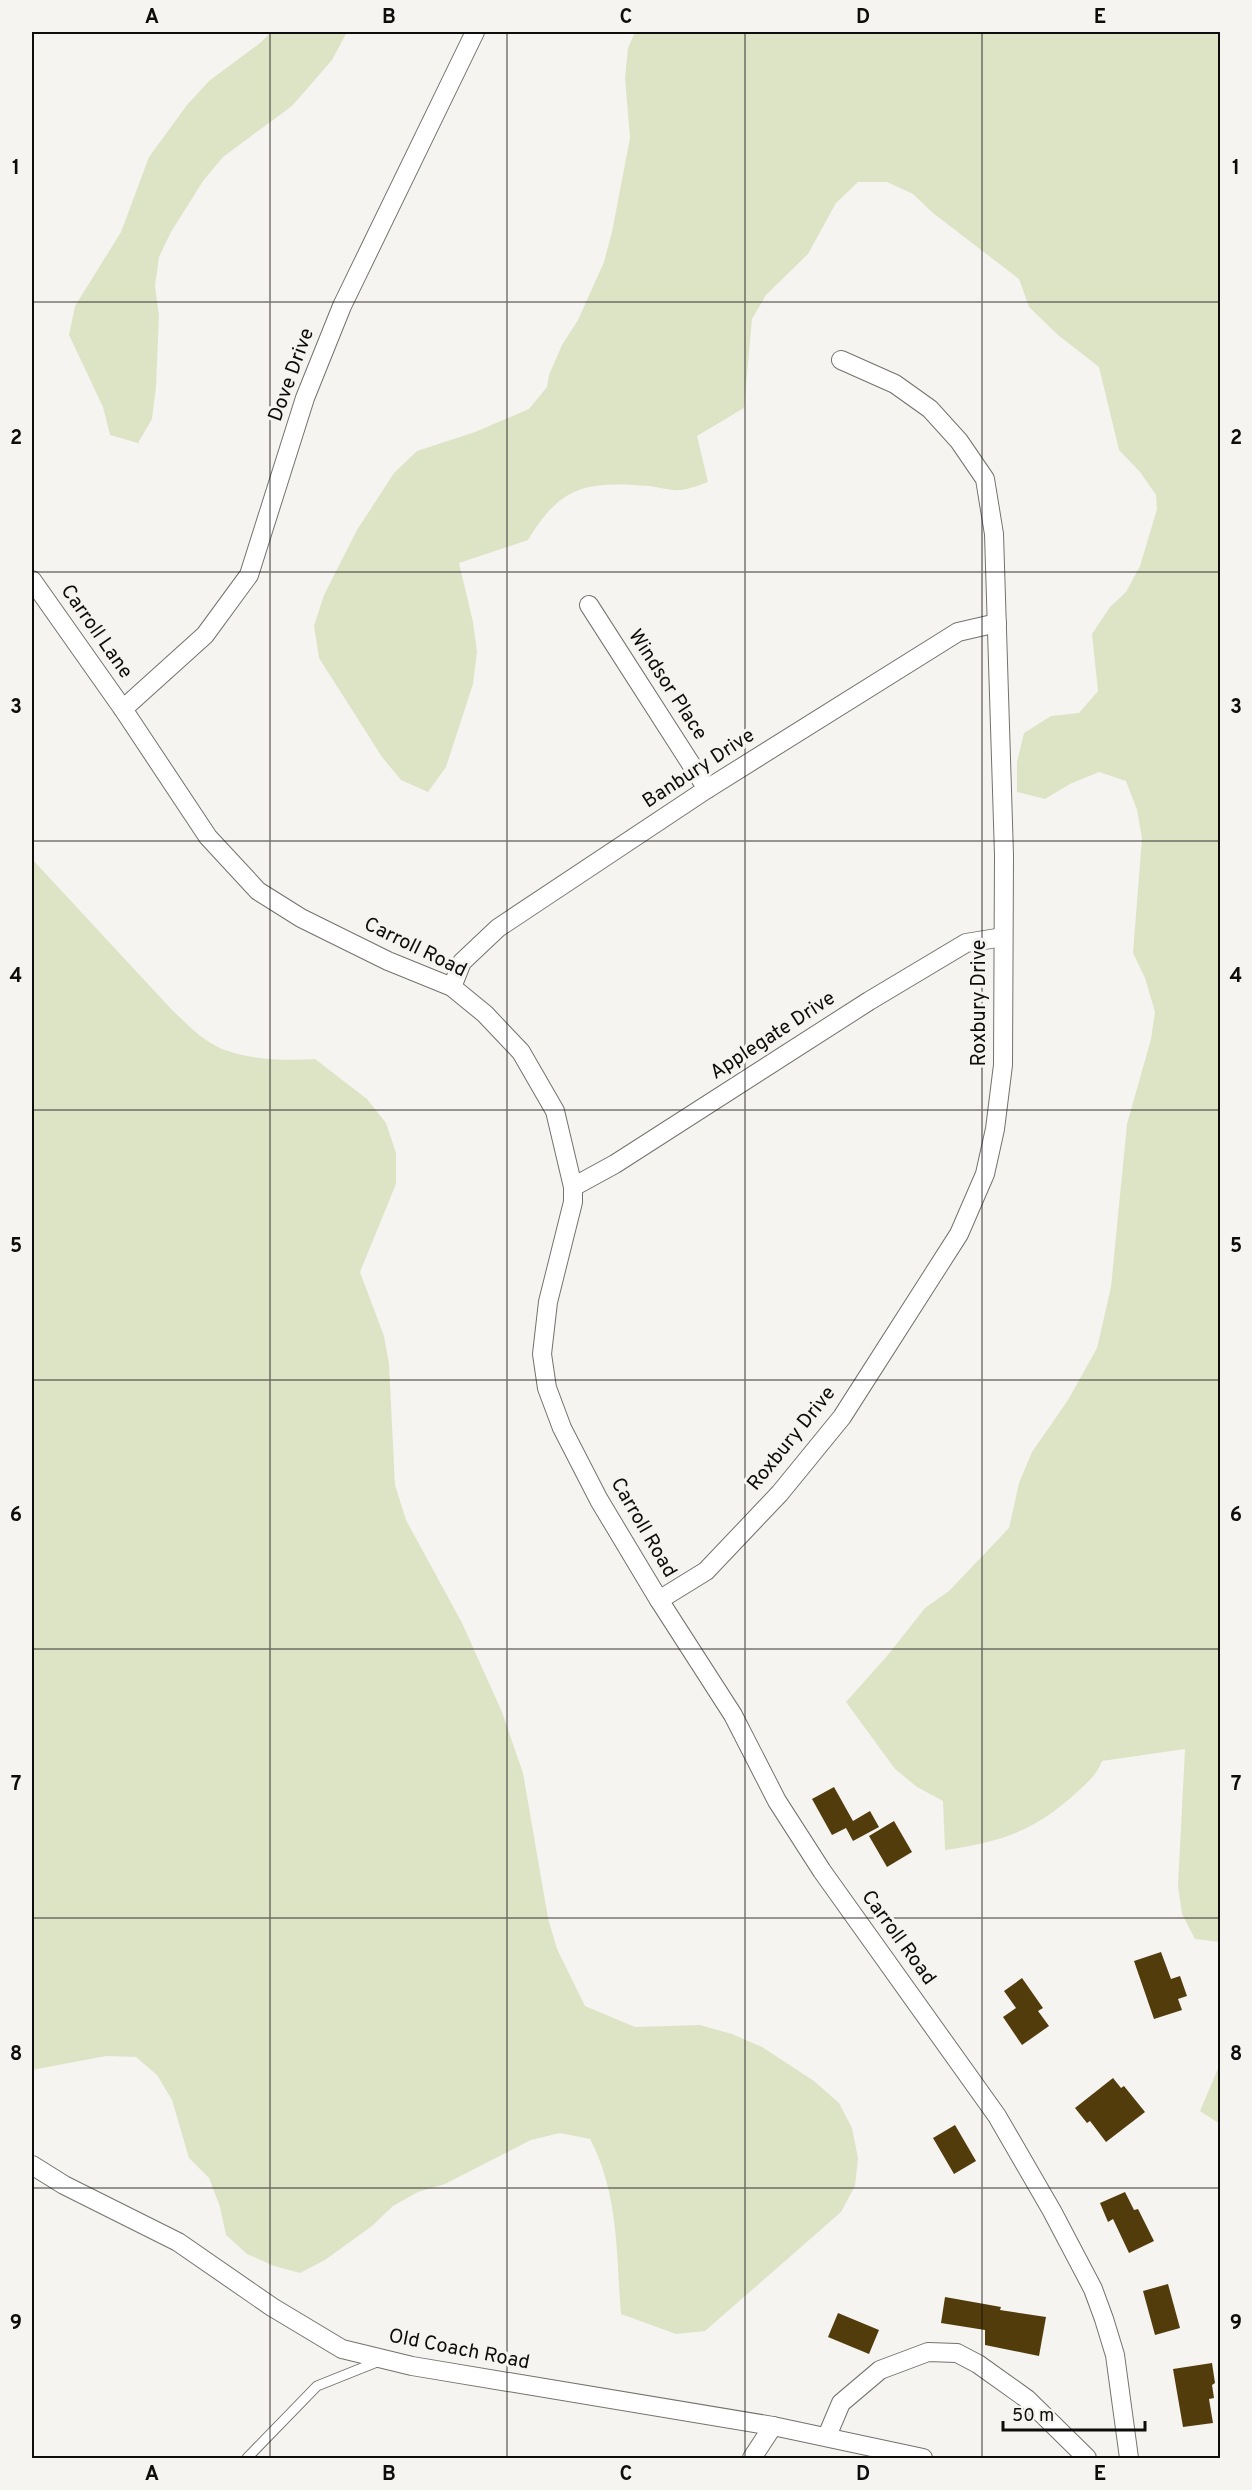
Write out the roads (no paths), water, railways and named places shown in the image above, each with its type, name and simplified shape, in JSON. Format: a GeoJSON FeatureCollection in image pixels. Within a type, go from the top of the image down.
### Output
{"type":"FeatureCollection","features":[{"type":"Feature","properties":{"kind":"street","name":"Dove Drive"},"geometry":{"type":"LineString","coordinates":[[123,709],[205,635],[249,575],[305,398],[342,306],[475,32]]}},
{"type":"Feature","properties":{"kind":"street","name":"Roxbury Drive"},"geometry":{"type":"LineString","coordinates":[[659,1600],[706,1571],[780,1494],[842,1417],[959,1234],[985,1174],[995,1129],[1003,1065],[1004,855],[994,534],[985,479],[959,441],[930,409],[895,384],[841,360]]}},
{"type":"Feature","properties":{"kind":"street","name":"Carroll Lane"},"geometry":{"type":"LineString","coordinates":[[32,580],[123,709]]}},
{"type":"Feature","properties":{"kind":"street","name":"Windsor Place"},"geometry":{"type":"LineString","coordinates":[[589,605],[707,789]]}},
{"type":"Feature","properties":{"kind":"street","name":"Banbury Drive"},"geometry":{"type":"LineString","coordinates":[[452,987],[462,962],[498,928],[707,789],[958,632],[997,623]]}},
{"type":"Feature","properties":{"kind":"street","name":"Carroll Road"},"geometry":{"type":"LineString","coordinates":[[123,709],[208,837],[258,891],[302,918],[387,961],[452,987],[485,1014],[521,1052],[555,1111],[573,1187],[573,1202],[548,1302],[542,1354],[547,1388],[562,1428],[599,1500],[659,1600],[733,1715],[777,1801],[822,1871],[997,2116],[1052,2211],[1093,2289],[1104,2319],[1116,2363],[1129,2458]]}},
{"type":"Feature","properties":{"kind":"street","name":"Applegate Drive"},"geometry":{"type":"LineString","coordinates":[[573,1187],[615,1164],[869,1001],[966,943],[1003,937]]}},
{"type":"Feature","properties":{"kind":"street","name":"Old Coach Road"},"geometry":{"type":"LineString","coordinates":[[32,2165],[64,2185],[178,2242],[272,2307],[342,2349],[384,2360],[521,2386],[827,2436],[923,2458]]}},
{"type":"Feature","properties":{"kind":"street"},"geometry":{"type":"LineString","coordinates":[[827,2436],[841,2403],[880,2370],[928,2352],[957,2354],[978,2364],[1027,2399],[1087,2458]]}},
{"type":"Feature","properties":{"kind":"street"},"geometry":{"type":"LineString","coordinates":[[752,2458],[773,2426]]}},
{"type":"Feature","properties":{"kind":"lane"},"geometry":{"type":"LineString","coordinates":[[247,2458],[317,2386],[384,2360]]}}]}
